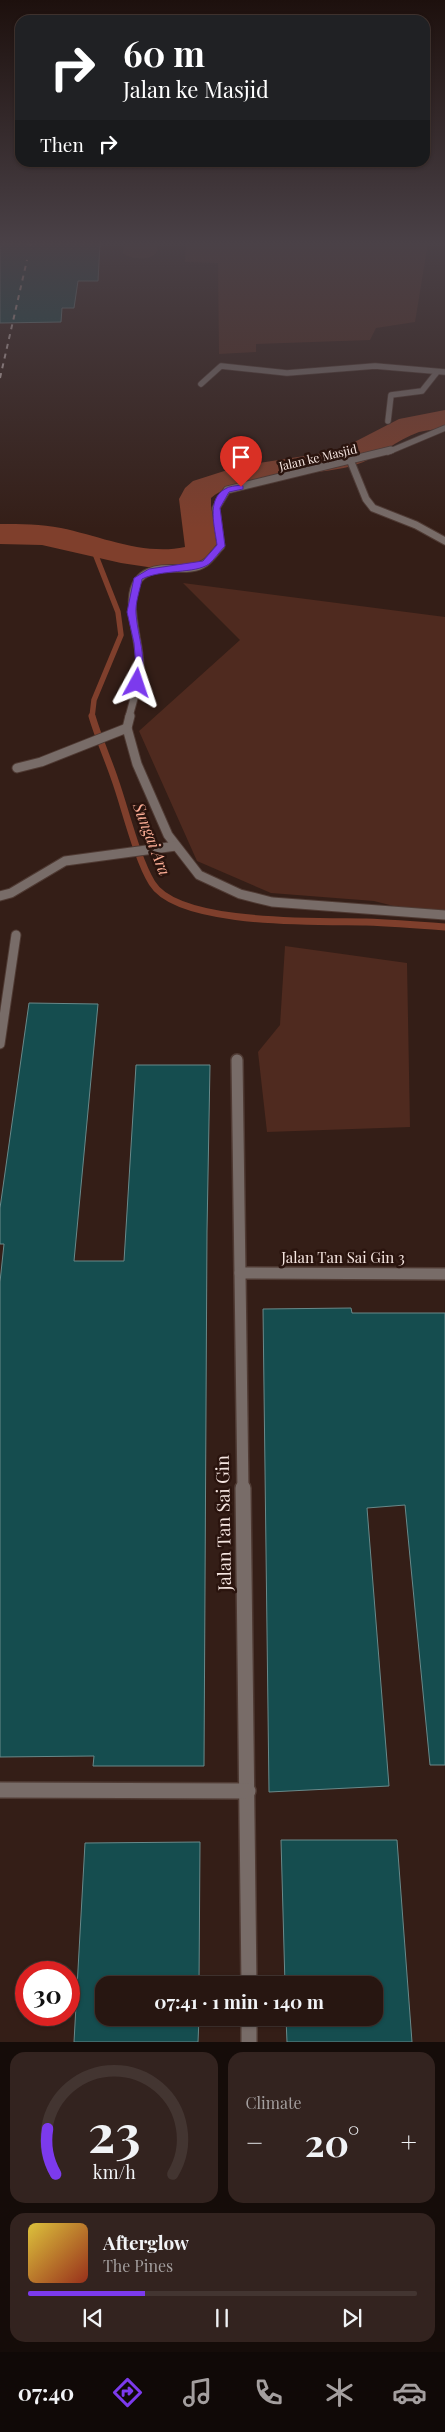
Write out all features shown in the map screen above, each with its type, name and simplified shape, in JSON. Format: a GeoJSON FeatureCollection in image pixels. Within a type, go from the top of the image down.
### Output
{"type":"FeatureCollection","features":[{"type":"Feature","properties":{"kind":"street"},"geometry":{"type":"LineString","coordinates":[[201,384],[222,366],[287,373],[375,366],[445,372]]}},
{"type":"Feature","properties":{"kind":"street"},"geometry":{"type":"LineString","coordinates":[[388,421],[391,395],[422,391],[436,372]]}},
{"type":"Feature","properties":{"kind":"street","name":"Jalan ke Masjid"},"geometry":{"type":"LineString","coordinates":[[126,728],[140,668],[138,643],[131,612],[138,578],[152,571],[205,563],[221,546],[216,508],[227,490],[388,452],[445,428]]}},
{"type":"Feature","properties":{"kind":"street"},"geometry":{"type":"LineString","coordinates":[[351,462],[366,499],[373,508],[416,524],[445,541]]}},
{"type":"Feature","properties":{"kind":"street"},"geometry":{"type":"LineString","coordinates":[[17,768],[41,762],[126,728],[137,764],[172,847],[199,875],[240,894],[272,902],[445,915]]}},
{"type":"Feature","properties":{"kind":"street"},"geometry":{"type":"LineString","coordinates":[[0,896],[12,893],[65,861],[172,847]]}},
{"type":"Feature","properties":{"kind":"street"},"geometry":{"type":"LineString","coordinates":[[0,1044],[16,935]]}},
{"type":"Feature","properties":{"kind":"street"},"geometry":{"type":"LineString","coordinates":[[0,962],[12,962]]}},
{"type":"Feature","properties":{"kind":"street","name":"Jalan Tan Sai Gin"},"geometry":{"type":"LineString","coordinates":[[237,1060],[249,1976]]}},
{"type":"Feature","properties":{"kind":"street","name":"Jalan Tan Sai Gin 3"},"geometry":{"type":"LineString","coordinates":[[240,1273],[445,1274]]}},
{"type":"Feature","properties":{"kind":"street"},"geometry":{"type":"LineString","coordinates":[[0,1790],[248,1791]]}},
{"type":"Feature","properties":{"kind":"street"},"geometry":{"type":"LineString","coordinates":[[249,2026],[249,2042]]}},
{"type":"Feature","properties":{"kind":"shaded area"},"geometry":{"type":"Polygon","coordinates":[[[219,338],[371,338],[370,340],[256,344],[256,352],[219,354],[219,338]]]}},
{"type":"Feature","properties":{"kind":"shaded area"},"geometry":{"type":"Polygon","coordinates":[[[183,583],[445,617],[445,919],[374,901],[271,893],[197,861],[139,731],[240,640],[183,583]]]}},
{"type":"Feature","properties":{"kind":"shaded area"},"geometry":{"type":"Polygon","coordinates":[[[285,946],[407,963],[410,1127],[267,1132],[258,1052],[280,1025],[285,946]]]}},
{"type":"Feature","properties":{"kind":"building"},"geometry":{"type":"Polygon","coordinates":[[[29,1003],[98,1004],[74,1261],[124,1261],[136,1065],[210,1065],[207,1231],[204,1766],[93,1766],[94,1756],[0,1757],[0,1282],[4,1244],[0,1244],[0,1208],[29,1003]]]}},
{"type":"Feature","properties":{"kind":"building"},"geometry":{"type":"Polygon","coordinates":[[[351,1308],[352,1313],[445,1313],[445,1765],[430,1765],[405,1505],[367,1508],[389,1786],[269,1792],[263,1309],[351,1308]]]}},
{"type":"Feature","properties":{"kind":"building"},"geometry":{"type":"Polygon","coordinates":[[[281,1840],[397,1840],[412,2042],[287,2042],[286,2026],[383,2026],[383,1976],[285,1976],[281,1840]]]}},
{"type":"Feature","properties":{"kind":"building"},"geometry":{"type":"Polygon","coordinates":[[[200,1842],[199,1976],[95,1976],[95,2026],[199,2026],[198,2042],[74,2042],[75,2026],[80,2026],[80,1961],[78,1961],[85,1843],[200,1842]]]}},
{"type":"Feature","properties":{"kind":"waterway"},"geometry":{"type":"LineString","coordinates":[[0,534],[42,535],[61,538],[141,557],[181,558],[200,554],[202,548],[195,513],[195,499],[196,495],[205,487],[220,481],[264,471],[343,459],[355,455],[410,425],[445,419]]}},
{"type":"Feature","properties":{"kind":"waterway","name":"Sungai Ara"},"geometry":{"type":"LineString","coordinates":[[92,716],[94,700],[121,635],[118,612],[96,556],[97,548]]}},
{"type":"Feature","properties":{"kind":"waterway","name":"Sungai Ara"},"geometry":{"type":"LineString","coordinates":[[92,716],[141,861],[152,883],[167,897],[190,907],[219,914],[251,918],[284,921],[376,922],[445,927]]}},
{"type":"Feature","properties":{"kind":"railway"},"geometry":{"type":"LineString","coordinates":[[0,378],[9,338]]}},
{"type":"Feature","properties":{"kind":"route"},"geometry":{"type":"LineString","coordinates":[[137,683],[140,668],[138,643],[131,612],[138,578],[152,571],[205,563],[221,546],[216,508],[219,500],[227,490],[241,487]]}}]}
